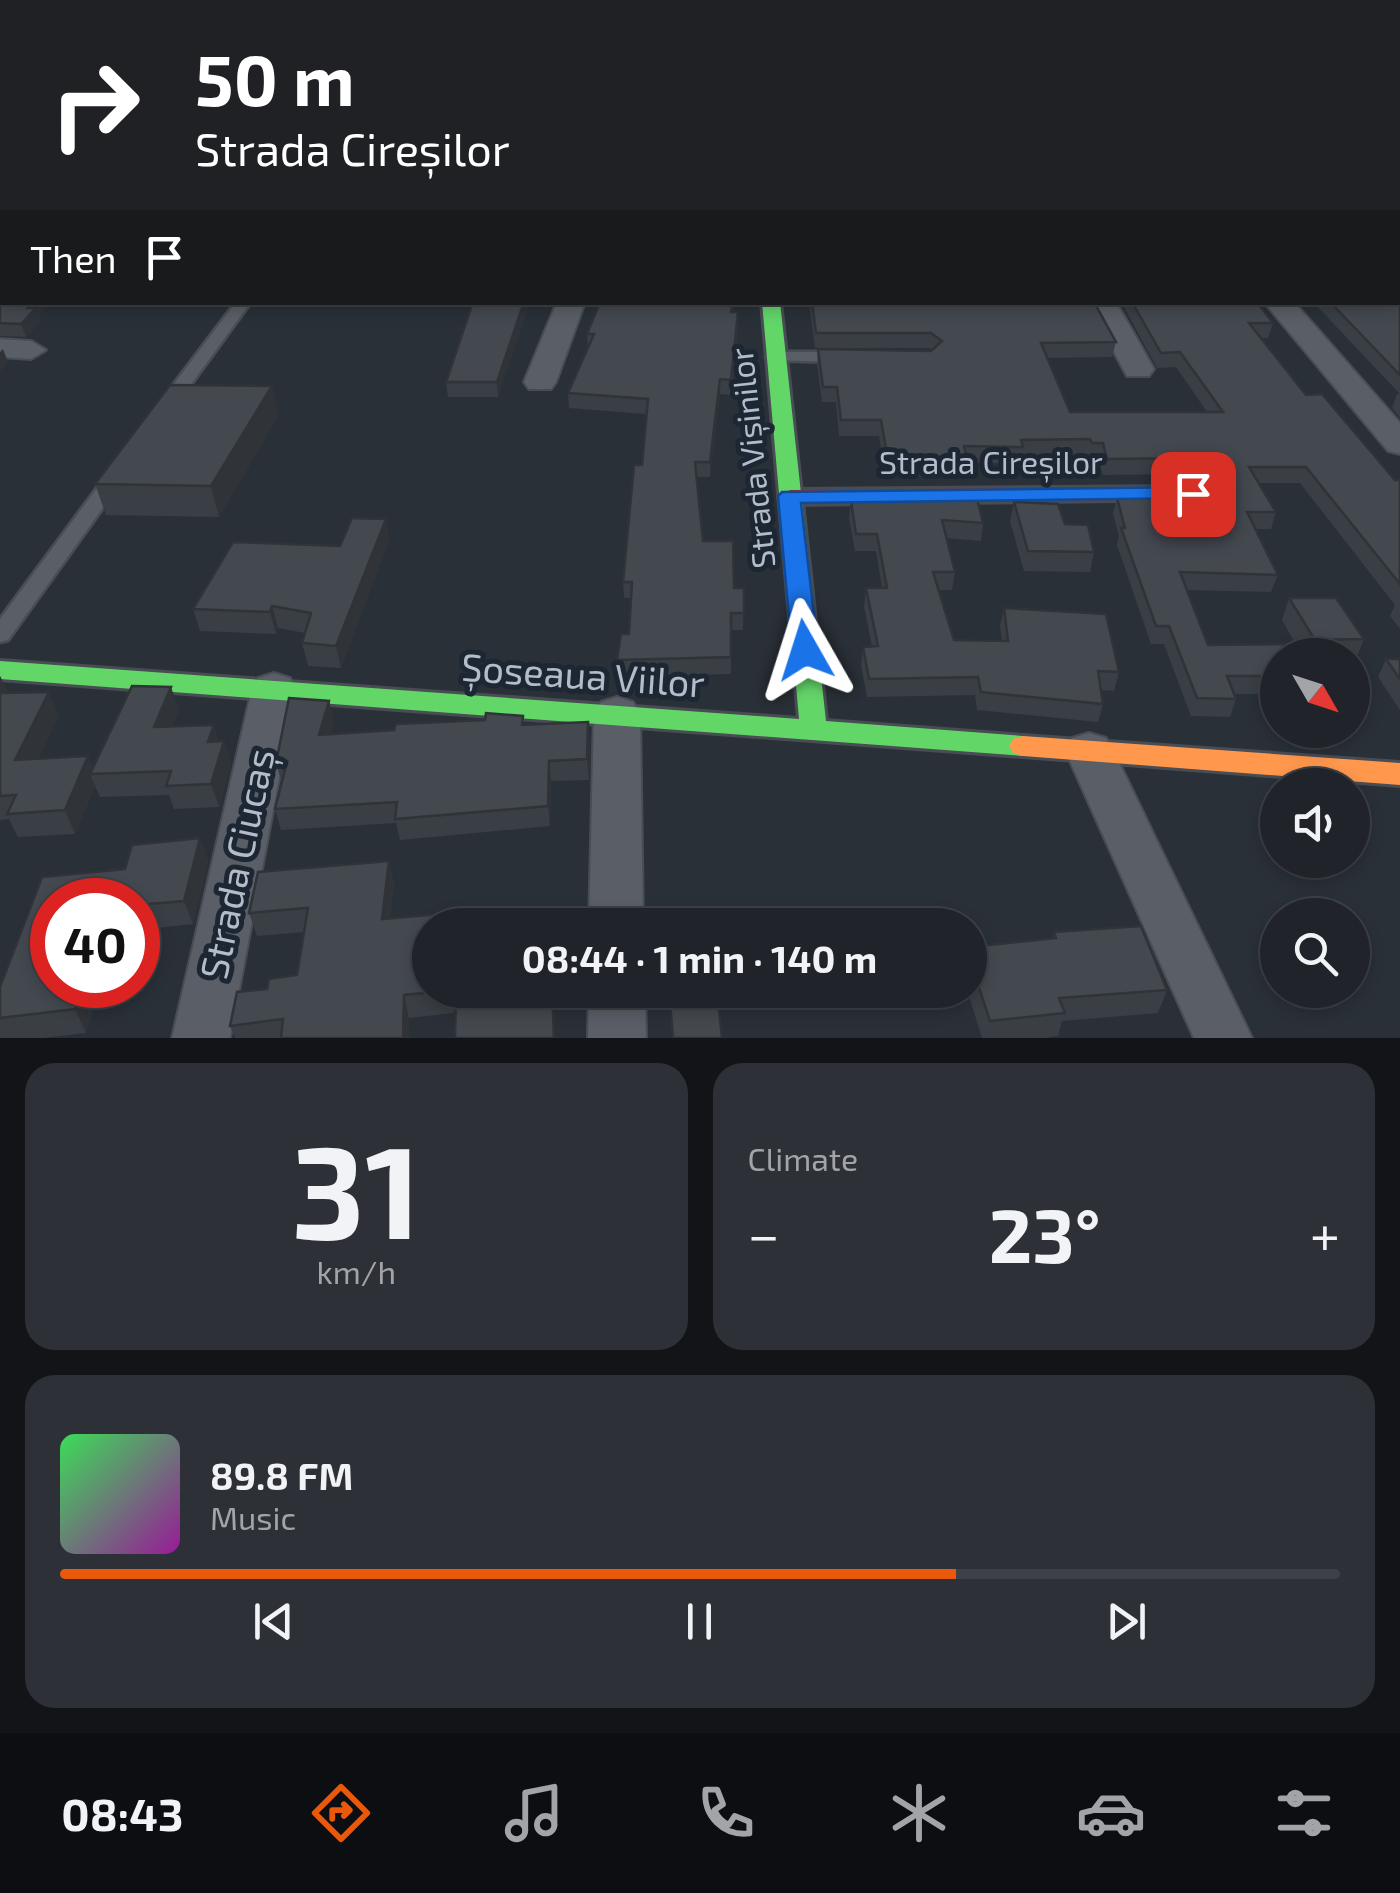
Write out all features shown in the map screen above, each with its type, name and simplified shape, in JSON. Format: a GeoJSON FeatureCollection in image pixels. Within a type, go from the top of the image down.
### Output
{"type":"FeatureCollection","features":[{"type":"Feature","properties":{"kind":"street"},"geometry":{"type":"LineString","coordinates":[[540,382],[569,305]]}},
{"type":"Feature","properties":{"kind":"street","name":"Strada Vișinilor"},"geometry":{"type":"LineString","coordinates":[[771,305],[813,727]]}},
{"type":"Feature","properties":{"kind":"street"},"geometry":{"type":"LineString","coordinates":[[1103,305],[1138,369]]}},
{"type":"Feature","properties":{"kind":"street"},"geometry":{"type":"LineString","coordinates":[[1281,305],[1400,444]]}},
{"type":"Feature","properties":{"kind":"street","name":"Strada Cireșilor"},"geometry":{"type":"LineString","coordinates":[[790,496],[1193,494]]}},
{"type":"Feature","properties":{"kind":"street","name":"Șoseaua Viilor"},"geometry":{"type":"LineString","coordinates":[[0,670],[813,727],[1400,774]]}},
{"type":"Feature","properties":{"kind":"street","name":"Strada Ciucaș"},"geometry":{"type":"LineString","coordinates":[[201,1038],[274,689]]}},
{"type":"Feature","properties":{"kind":"street"},"geometry":{"type":"LineString","coordinates":[[616,908],[617,714]]}},
{"type":"Feature","properties":{"kind":"street"},"geometry":{"type":"LineString","coordinates":[[1089,750],[1223,1038]]}},
{"type":"Feature","properties":{"kind":"street"},"geometry":{"type":"LineString","coordinates":[[617,1008],[618,1038]]}},
{"type":"Feature","properties":{"kind":"lane"},"geometry":{"type":"LineString","coordinates":[[156,420],[242,305]]}},
{"type":"Feature","properties":{"kind":"lane"},"geometry":{"type":"LineString","coordinates":[[774,357],[871,357]]}},
{"type":"Feature","properties":{"kind":"lane"},"geometry":{"type":"LineString","coordinates":[[0,635],[123,465]]}},
{"type":"Feature","properties":{"kind":"building"},"geometry":{"type":"Polygon","coordinates":[[[0,305],[36,308],[21,324],[0,323],[0,305]]]}},
{"type":"Feature","properties":{"kind":"building"},"geometry":{"type":"Polygon","coordinates":[[[472,305],[523,305],[497,382],[446,382],[472,305]]]}},
{"type":"Feature","properties":{"kind":"building"},"geometry":{"type":"Polygon","coordinates":[[[599,305],[732,305],[731,312],[738,312],[731,380],[720,379],[710,462],[695,462],[703,541],[733,541],[734,588],[744,588],[744,613],[731,613],[731,657],[617,660],[621,634],[629,634],[632,582],[623,582],[634,465],[642,465],[648,399],[568,393],[594,334],[587,334],[599,305]]]}},
{"type":"Feature","properties":{"kind":"building"},"geometry":{"type":"Polygon","coordinates":[[[812,305],[1096,305],[1116,342],[1041,343],[1070,412],[1223,412],[1180,352],[1161,353],[1134,305],[1259,305],[1273,323],[1249,323],[1306,395],[1322,394],[1395,480],[1400,480],[1400,584],[1306,467],[1249,467],[1276,512],[1247,512],[1278,575],[1180,572],[1208,645],[1260,644],[1260,676],[1227,676],[1236,699],[1197,698],[1169,626],[1156,626],[1121,528],[1125,528],[1117,498],[1198,497],[1218,492],[1229,477],[1220,464],[1198,458],[1107,459],[1103,443],[1092,443],[1090,439],[1021,440],[1023,447],[964,446],[967,460],[888,460],[881,420],[841,420],[837,387],[823,387],[818,349],[931,351],[942,341],[931,333],[816,333],[812,305]]]}},
{"type":"Feature","properties":{"kind":"building"},"geometry":{"type":"Polygon","coordinates":[[[1333,305],[1400,305],[1400,375],[1333,305]]]}},
{"type":"Feature","properties":{"kind":"building"},"geometry":{"type":"Polygon","coordinates":[[[170,385],[272,386],[211,486],[95,484],[170,385]]]}},
{"type":"Feature","properties":{"kind":"building"},"geometry":{"type":"Polygon","coordinates":[[[977,498],[983,523],[942,520],[955,572],[933,572],[954,640],[1008,641],[1004,608],[1106,614],[1119,672],[1098,671],[1103,704],[981,692],[978,677],[869,679],[863,647],[878,646],[866,588],[887,588],[877,534],[856,534],[851,501],[977,498]]]}},
{"type":"Feature","properties":{"kind":"building"},"geometry":{"type":"Polygon","coordinates":[[[1014,502],[1058,504],[1065,524],[1088,525],[1094,552],[1028,551],[1014,502]]]}},
{"type":"Feature","properties":{"kind":"building"},"geometry":{"type":"Polygon","coordinates":[[[352,518],[386,519],[336,646],[302,643],[311,613],[272,606],[270,612],[193,609],[233,542],[340,546],[352,518]]]}},
{"type":"Feature","properties":{"kind":"building"},"geometry":{"type":"Polygon","coordinates":[[[1289,598],[1336,598],[1363,638],[1314,638],[1289,598]]]}},
{"type":"Feature","properties":{"kind":"building"},"geometry":{"type":"Polygon","coordinates":[[[1386,659],[1400,659],[1400,679],[1386,659]]]}},
{"type":"Feature","properties":{"kind":"building"},"geometry":{"type":"Polygon","coordinates":[[[132,686],[171,687],[154,727],[214,725],[208,742],[224,741],[211,784],[166,786],[171,771],[90,774],[132,686]]]}},
{"type":"Feature","properties":{"kind":"building"},"geometry":{"type":"Polygon","coordinates":[[[49,692],[15,760],[88,756],[65,810],[7,814],[16,795],[0,796],[0,693],[49,692]]]}},
{"type":"Feature","properties":{"kind":"building"},"geometry":{"type":"Polygon","coordinates":[[[289,698],[329,701],[319,735],[394,730],[396,724],[485,720],[486,713],[523,716],[522,725],[588,722],[587,759],[549,761],[548,806],[395,819],[397,802],[275,809],[287,762],[276,763],[289,698]]]}},
{"type":"Feature","properties":{"kind":"building"},"geometry":{"type":"Polygon","coordinates":[[[200,838],[184,901],[160,903],[160,878],[42,878],[125,869],[132,845],[200,838]]]}},
{"type":"Feature","properties":{"kind":"building"},"geometry":{"type":"Polygon","coordinates":[[[389,861],[382,919],[412,916],[412,994],[404,995],[403,1038],[281,1038],[283,1019],[230,1026],[237,992],[267,989],[269,979],[297,975],[308,908],[249,913],[258,872],[389,861]]]}},
{"type":"Feature","properties":{"kind":"building"},"geometry":{"type":"Polygon","coordinates":[[[30,908],[30,1008],[75,1009],[0,1018],[0,987],[30,908]]]}},
{"type":"Feature","properties":{"kind":"building"},"geometry":{"type":"Polygon","coordinates":[[[1141,926],[1167,990],[1059,998],[1065,1013],[990,1021],[986,1008],[987,945],[1056,938],[1054,932],[1141,926]]]}},
{"type":"Feature","properties":{"kind":"building"},"geometry":{"type":"Polygon","coordinates":[[[456,1008],[553,1008],[554,1038],[455,1038],[456,1008]]]}},
{"type":"Feature","properties":{"kind":"building"},"geometry":{"type":"Polygon","coordinates":[[[670,1008],[719,1008],[722,1038],[673,1038],[670,1008]]]}},
{"type":"Feature","properties":{"kind":"traffic: fast"},"geometry":{"type":"LineString","coordinates":[[771,305],[813,727]]}},
{"type":"Feature","properties":{"kind":"traffic: fast"},"geometry":{"type":"LineString","coordinates":[[0,670],[1023,746]]}},
{"type":"Feature","properties":{"kind":"traffic: slow"},"geometry":{"type":"LineString","coordinates":[[1023,746],[1400,774]]}},
{"type":"Feature","properties":{"kind":"traffic: jam"},"geometry":{"type":"LineString","coordinates":[[790,497],[1193,494]]}},
{"type":"Feature","properties":{"kind":"route"},"geometry":{"type":"LineString","coordinates":[[805,650],[790,496],[1193,494]]}}]}
